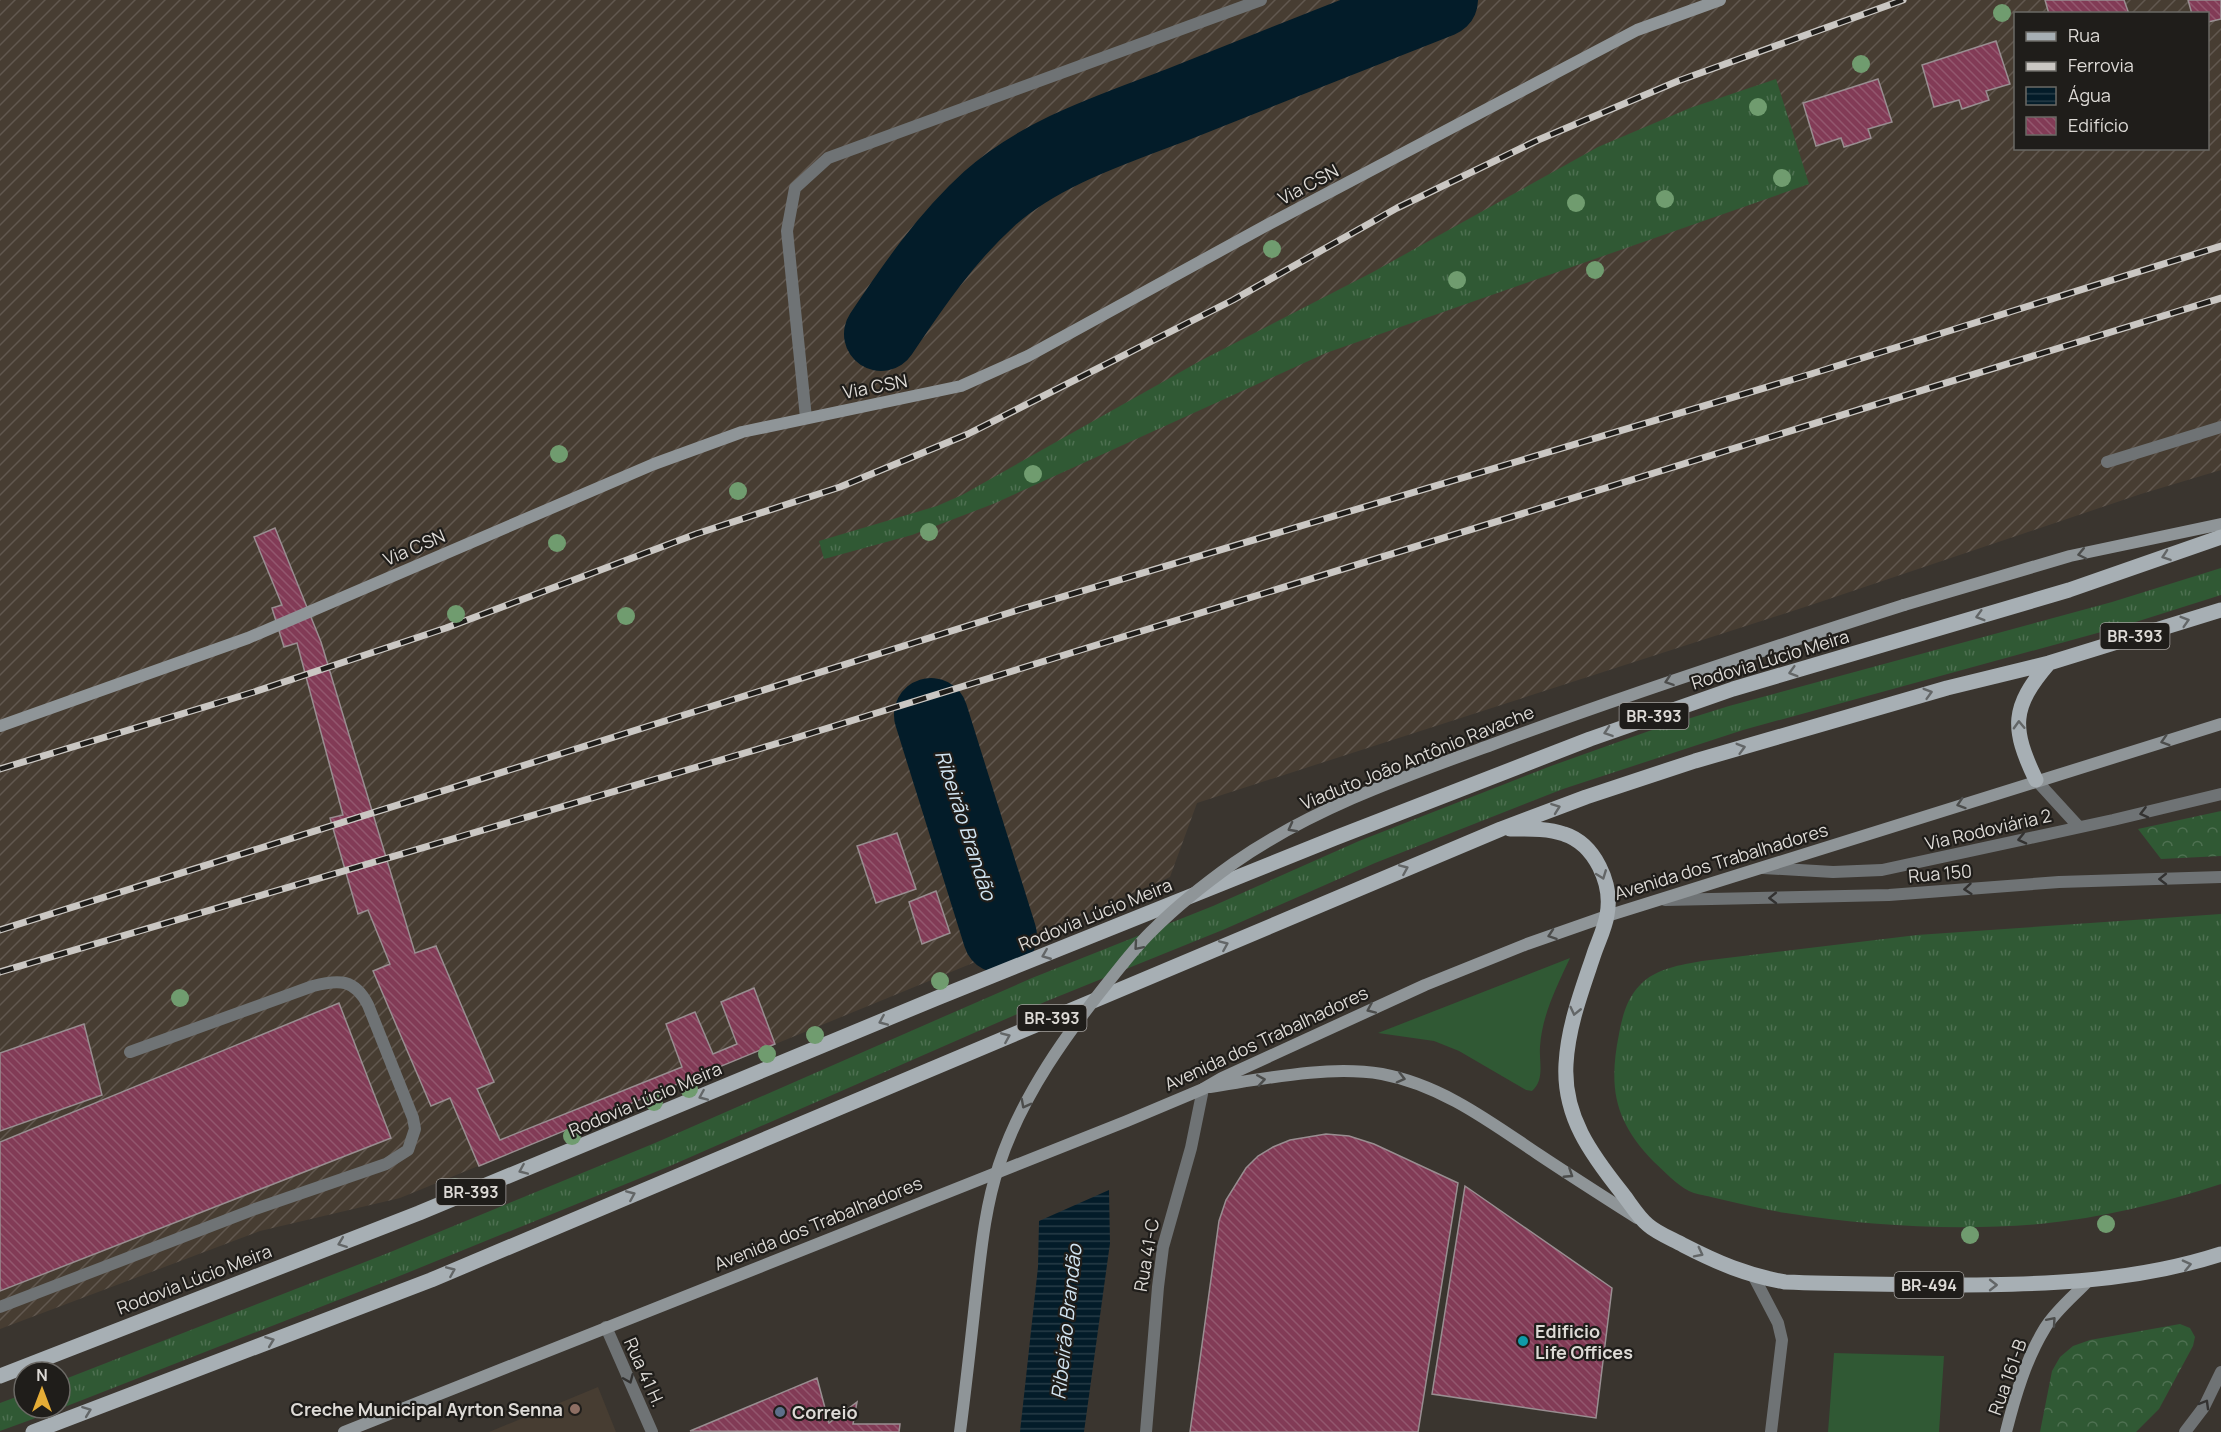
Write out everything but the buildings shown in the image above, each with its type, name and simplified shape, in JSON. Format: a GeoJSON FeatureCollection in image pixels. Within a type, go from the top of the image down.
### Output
{"type":"FeatureCollection","features":[{"type":"Feature","properties":{"kind":"main road","name":"Rodovia Lúcio Meira"},"geometry":{"type":"LineString","coordinates":[[0,1376],[419,1213],[937,998],[1590,738],[1733,689],[2069,590],[2221,537]]}},
{"type":"Feature","properties":{"kind":"main road","name":"BR-393"},"geometry":{"type":"LineString","coordinates":[[33,1432],[430,1280],[1501,829],[1586,797],[1695,761],[1947,688],[2049,663],[2221,610]]}},
{"type":"Feature","properties":{"kind":"main road"},"geometry":{"type":"LineString","coordinates":[[2036,780],[2022,748],[2018,726],[2019,711],[2024,696],[2033,681],[2049,663]]}},
{"type":"Feature","properties":{"kind":"main road"},"geometry":{"type":"LineString","coordinates":[[1501,829],[1545,830],[1565,834],[1582,844],[1593,856],[1601,870],[1606,886],[1607,916],[1578,1000],[1573,1022],[1566,1065],[1568,1091],[1583,1139],[1594,1157],[1648,1225]]}},
{"type":"Feature","properties":{"kind":"main road","name":"BR-494"},"geometry":{"type":"LineString","coordinates":[[1648,1225],[1717,1263],[1754,1277],[1785,1282],[2001,1285],[2089,1280],[2157,1271],[2221,1254]]}},
{"type":"Feature","properties":{"kind":"street"},"geometry":{"type":"LineString","coordinates":[[807,418],[788,231],[795,188],[828,158],[1261,0]]}},
{"type":"Feature","properties":{"kind":"street","name":"Via CSN"},"geometry":{"type":"LineString","coordinates":[[0,726],[248,638],[654,464],[742,432],[961,386],[1028,356],[1267,225],[1637,30],[1720,0]]}},
{"type":"Feature","properties":{"kind":"street"},"geometry":{"type":"LineString","coordinates":[[2107,462],[2221,427]]}},
{"type":"Feature","properties":{"kind":"street","name":"Viaduto João Antônio Ravache"},"geometry":{"type":"LineString","coordinates":[[960,1432],[983,1233],[993,1185],[1011,1132],[1037,1083],[1083,1012],[1151,932],[1172,912],[1235,862],[1293,826],[1414,773],[1683,676],[1904,605],[2070,556],[2221,524]]}},
{"type":"Feature","properties":{"kind":"street","name":"Avenida dos Trabalhadores"},"geometry":{"type":"LineString","coordinates":[[344,1432],[1127,1121],[1203,1089],[1222,1078],[1425,985],[1527,944],[1607,916],[2036,780],[2221,724]]}},
{"type":"Feature","properties":{"kind":"street"},"geometry":{"type":"LineString","coordinates":[[2036,780],[2079,826]]}},
{"type":"Feature","properties":{"kind":"street","name":"Via Rodoviária 2"},"geometry":{"type":"LineString","coordinates":[[1760,868],[1833,872],[1882,870],[2221,794]]}},
{"type":"Feature","properties":{"kind":"street","name":"Rua 150"},"geometry":{"type":"LineString","coordinates":[[1661,900],[1889,896],[2059,882],[2221,877]]}},
{"type":"Feature","properties":{"kind":"street"},"geometry":{"type":"LineString","coordinates":[[0,1307],[255,1209],[386,1164],[408,1150],[412,1140],[415,1129],[413,1118],[368,1005],[363,995],[354,986],[340,981],[313,986],[130,1052]]}},
{"type":"Feature","properties":{"kind":"street"},"geometry":{"type":"LineString","coordinates":[[1203,1089],[1278,1077],[1323,1073],[1370,1073],[1405,1079],[1454,1099],[1648,1225]]}},
{"type":"Feature","properties":{"kind":"street","name":"Rua 41-C"},"geometry":{"type":"LineString","coordinates":[[1146,1432],[1163,1247],[1191,1148],[1203,1089]]}},
{"type":"Feature","properties":{"kind":"street"},"geometry":{"type":"LineString","coordinates":[[1754,1277],[1778,1323],[1782,1340],[1771,1432]]}},
{"type":"Feature","properties":{"kind":"street","name":"Rua 161-B"},"geometry":{"type":"LineString","coordinates":[[2006,1432],[2022,1376],[2046,1326],[2089,1280]]}},
{"type":"Feature","properties":{"kind":"street","name":"Rua 41 H."},"geometry":{"type":"LineString","coordinates":[[606,1327],[652,1432]]}},
{"type":"Feature","properties":{"kind":"street"},"geometry":{"type":"LineString","coordinates":[[2185,1432],[2204,1407],[2221,1372]]}},
{"type":"Feature","properties":{"kind":"shaded area"},"geometry":{"type":"Polygon","coordinates":[[[0,0],[2221,0],[2221,470],[2141,494],[1811,605],[1197,803],[1170,877],[968,965],[400,1198],[260,1231],[0,1329],[0,0]]]}},
{"type":"Feature","properties":{"kind":"shaded area","name":"Creche Municipal Ayrton Senna"},"geometry":{"type":"Polygon","coordinates":[[[598,1387],[616,1432],[489,1432],[598,1387]]]}},
{"type":"Feature","properties":{"kind":"green space"},"geometry":{"type":"Polygon","coordinates":[[[1776,79],[1809,184],[1326,353],[993,504],[912,535],[824,559],[819,541],[937,506],[962,495],[1200,361],[1373,272],[1598,147],[1690,108],[1776,79]]]}},
{"type":"Feature","properties":{"kind":"green space"},"geometry":{"type":"Polygon","coordinates":[[[2221,568],[2221,595],[2123,626],[1743,730],[1563,789],[1375,863],[1225,929],[1047,1001],[670,1166],[402,1275],[72,1404],[72,1376],[388,1253],[655,1143],[1032,978],[1213,906],[1359,841],[1551,766],[1649,731],[1729,706],[2112,602],[2221,568]]]}},
{"type":"Feature","properties":{"kind":"green space"},"geometry":{"type":"Polygon","coordinates":[[[2221,811],[2221,856],[2161,859],[2138,829],[2221,811]]]}},
{"type":"Feature","properties":{"kind":"green space"},"geometry":{"type":"Polygon","coordinates":[[[2221,914],[2221,1184],[2131,1209],[2040,1224],[1977,1227],[1913,1226],[1786,1213],[1689,1191],[1671,1178],[1641,1147],[1631,1133],[1618,1104],[1614,1072],[1620,1028],[1626,1008],[1632,996],[1646,979],[1669,968],[1702,961],[1917,935],[2221,914]]]}},
{"type":"Feature","properties":{"kind":"green space"},"geometry":{"type":"Polygon","coordinates":[[[1570,958],[1547,1012],[1541,1035],[1539,1082],[1532,1091],[1526,1090],[1459,1051],[1434,1041],[1378,1033],[1570,958]]]}},
{"type":"Feature","properties":{"kind":"green space"},"geometry":{"type":"Polygon","coordinates":[[[2180,1324],[2190,1328],[2195,1337],[2193,1346],[2159,1409],[2136,1432],[2040,1432],[2052,1371],[2060,1357],[2073,1346],[2090,1340],[2180,1324]]]}},
{"type":"Feature","properties":{"kind":"green space"},"geometry":{"type":"Polygon","coordinates":[[[1834,1353],[1944,1356],[1939,1432],[1828,1432],[1834,1353]]]}},
{"type":"Feature","properties":{"kind":"green space"},"geometry":{"type":"Polygon","coordinates":[[[12,1398],[12,1420],[30,1420],[0,1431],[0,1403],[12,1398]]]}},
{"type":"Feature","properties":{"kind":"water"},"geometry":{"type":"Polygon","coordinates":[[[1109,1190],[1110,1243],[1084,1432],[1020,1432],[1038,1267],[1039,1221],[1109,1190]]]}},
{"type":"Feature","properties":{"kind":"waterway"},"geometry":{"type":"LineString","coordinates":[[881,334],[918,280],[958,230],[1009,182],[1031,168],[1079,143],[1441,0]]}},
{"type":"Feature","properties":{"kind":"waterway","name":"Ribeirão Brandão"},"geometry":{"type":"LineString","coordinates":[[931,715],[1000,936]]}},
{"type":"Feature","properties":{"kind":"railway"},"geometry":{"type":"LineString","coordinates":[[0,769],[254,692],[446,628],[696,534],[840,487],[968,434],[1233,300],[1397,208],[1538,140],[1678,81],[1903,0]]}},
{"type":"Feature","properties":{"kind":"railway"},"geometry":{"type":"LineString","coordinates":[[0,930],[1015,611],[1811,374],[2221,246]]}},
{"type":"Feature","properties":{"kind":"railway"},"geometry":{"type":"LineString","coordinates":[[0,972],[789,740],[2221,298]]}},
{"type":"Feature","properties":{"kind":"place","name":"Edificio Life Offices"},"geometry":{"type":"Point","coordinates":[1523,1341]}},
{"type":"Feature","properties":{"kind":"place","name":"Creche Municipal Ayrton Senna"},"geometry":{"type":"Point","coordinates":[575,1409]}},
{"type":"Feature","properties":{"kind":"place","name":"Correio"},"geometry":{"type":"Point","coordinates":[780,1412]}}]}
